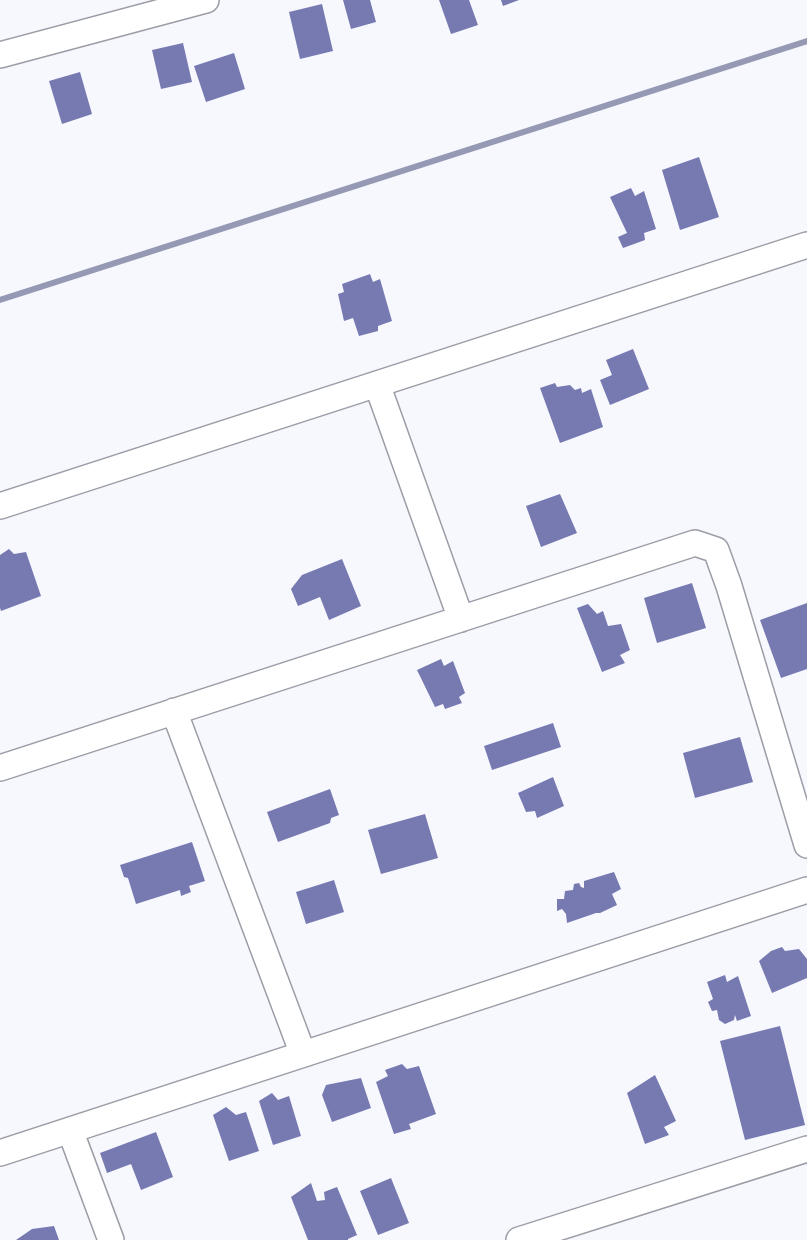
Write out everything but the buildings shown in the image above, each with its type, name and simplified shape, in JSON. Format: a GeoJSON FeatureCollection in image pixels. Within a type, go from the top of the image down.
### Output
{"type":"FeatureCollection","features":[{"type":"Feature","properties":{"kind":"street"},"geometry":{"type":"LineString","coordinates":[[0,55],[206,0]]}},
{"type":"Feature","properties":{"kind":"street"},"geometry":{"type":"LineString","coordinates":[[0,506],[807,245]]}},
{"type":"Feature","properties":{"kind":"street"},"geometry":{"type":"LineString","coordinates":[[377,384],[461,619]]}},
{"type":"Feature","properties":{"kind":"street"},"geometry":{"type":"LineString","coordinates":[[0,768],[695,543],[716,550],[729,586],[807,845]]}},
{"type":"Feature","properties":{"kind":"street"},"geometry":{"type":"LineString","coordinates":[[174,711],[303,1054]]}},
{"type":"Feature","properties":{"kind":"street"},"geometry":{"type":"LineString","coordinates":[[0,1153],[807,890]]}},
{"type":"Feature","properties":{"kind":"street"},"geometry":{"type":"LineString","coordinates":[[70,1130],[111,1240]]}},
{"type":"Feature","properties":{"kind":"street"},"geometry":{"type":"LineString","coordinates":[[519,1240],[807,1149]]}},
{"type":"Feature","properties":{"kind":"waterway"},"geometry":{"type":"LineString","coordinates":[[0,300],[807,41]]}}]}
